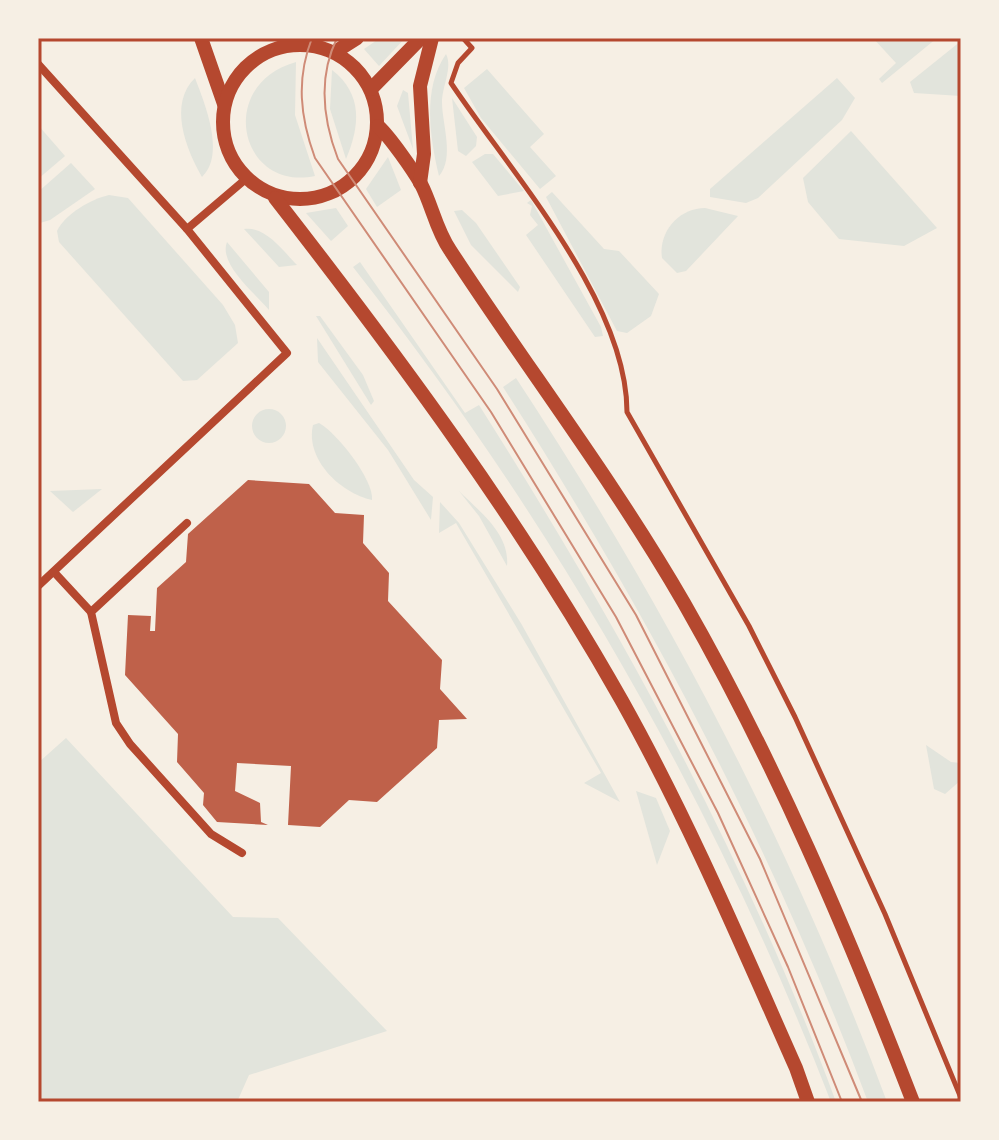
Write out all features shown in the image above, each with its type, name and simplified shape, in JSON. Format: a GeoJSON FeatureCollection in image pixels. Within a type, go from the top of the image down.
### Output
{"type":"FeatureCollection","features":[{"type":"Feature","properties":{"kind":"street"},"geometry":{"type":"LineString","coordinates":[[201,38],[224,104]]}},
{"type":"Feature","properties":{"kind":"street"},"geometry":{"type":"LineString","coordinates":[[335,52],[357,38]]}},
{"type":"Feature","properties":{"kind":"street"},"geometry":{"type":"LineString","coordinates":[[371,89],[421,38]]}},
{"type":"Feature","properties":{"kind":"street"},"geometry":{"type":"LineString","coordinates":[[420,183],[424,154],[420,86],[432,38]]}},
{"type":"Feature","properties":{"kind":"street"},"geometry":{"type":"LineString","coordinates":[[275,198],[316,198],[339,189],[359,173],[372,151],[378,126],[371,89],[362,74],[335,52],[300,40],[270,50],[249,63],[233,81],[224,104],[222,125],[227,147],[247,178],[275,198],[434,405],[499,498],[576,623],[690,831],[796,1068],[808,1102]]}},
{"type":"Feature","properties":{"kind":"street"},"geometry":{"type":"LineString","coordinates":[[38,64],[187,229],[287,353],[38,586]]}},
{"type":"Feature","properties":{"kind":"street"},"geometry":{"type":"LineString","coordinates":[[378,126],[391,138],[420,183],[450,250],[569,422],[684,603],[764,755],[819,869],[913,1102]]}},
{"type":"Feature","properties":{"kind":"street"},"geometry":{"type":"LineString","coordinates":[[187,229],[247,178]]}},
{"type":"Feature","properties":{"kind":"street"},"geometry":{"type":"LineString","coordinates":[[91,612],[187,523]]}},
{"type":"Feature","properties":{"kind":"street"},"geometry":{"type":"LineString","coordinates":[[54,572],[91,612],[116,723],[130,744],[211,834],[242,853]]}},
{"type":"Feature","properties":{"kind":"path"},"geometry":{"type":"LineString","coordinates":[[463,38],[472,48],[458,63],[451,83],[475,122],[542,206],[606,324],[627,388],[627,412],[735,601],[795,717],[903,955],[961,1098]]}},
{"type":"Feature","properties":{"kind":"shaded area"},"geometry":{"type":"Polygon","coordinates":[[[380,38],[405,38],[379,66],[364,49],[380,38]]]}},
{"type":"Feature","properties":{"kind":"shaded area"},"geometry":{"type":"Polygon","coordinates":[[[873,38],[937,38],[882,83],[879,79],[896,63],[873,38]]]}},
{"type":"Feature","properties":{"kind":"shaded area"},"geometry":{"type":"Polygon","coordinates":[[[961,41],[961,96],[914,93],[910,82],[961,41]]]}},
{"type":"Feature","properties":{"kind":"shaded area"},"geometry":{"type":"Polygon","coordinates":[[[446,54],[448,65],[442,102],[447,150],[444,169],[439,176],[430,114],[434,82],[446,54]]]}},
{"type":"Feature","properties":{"kind":"shaded area"},"geometry":{"type":"Polygon","coordinates":[[[296,62],[295,115],[315,176],[289,177],[269,168],[255,153],[247,134],[247,112],[254,92],[270,74],[296,62]]]}},
{"type":"Feature","properties":{"kind":"shaded area"},"geometry":{"type":"Polygon","coordinates":[[[487,69],[544,134],[530,147],[556,176],[540,189],[481,118],[464,88],[487,69]]]}},
{"type":"Feature","properties":{"kind":"shaded area"},"geometry":{"type":"Polygon","coordinates":[[[332,70],[349,89],[356,111],[354,135],[346,159],[330,109],[332,70]]]}},
{"type":"Feature","properties":{"kind":"shaded area"},"geometry":{"type":"Polygon","coordinates":[[[195,78],[208,115],[213,143],[209,167],[202,177],[190,153],[181,113],[182,100],[195,78]]]}},
{"type":"Feature","properties":{"kind":"shaded area"},"geometry":{"type":"Polygon","coordinates":[[[837,78],[855,98],[842,120],[758,198],[746,203],[710,197],[710,189],[837,78]]]}},
{"type":"Feature","properties":{"kind":"shaded area"},"geometry":{"type":"Polygon","coordinates":[[[403,90],[408,93],[413,149],[397,106],[403,90]]]}},
{"type":"Feature","properties":{"kind":"shaded area"},"geometry":{"type":"Polygon","coordinates":[[[452,98],[477,137],[476,146],[466,156],[458,151],[452,98]]]}},
{"type":"Feature","properties":{"kind":"shaded area"},"geometry":{"type":"Polygon","coordinates":[[[38,125],[65,156],[38,179],[38,125]]]}},
{"type":"Feature","properties":{"kind":"shaded area"},"geometry":{"type":"Polygon","coordinates":[[[851,131],[937,228],[904,246],[839,239],[808,202],[803,178],[851,131]]]}},
{"type":"Feature","properties":{"kind":"shaded area"},"geometry":{"type":"Polygon","coordinates":[[[485,154],[493,154],[524,191],[498,196],[472,162],[485,154]]]}},
{"type":"Feature","properties":{"kind":"shaded area"},"geometry":{"type":"Polygon","coordinates":[[[388,157],[401,190],[377,207],[366,189],[388,157]]]}},
{"type":"Feature","properties":{"kind":"shaded area"},"geometry":{"type":"Polygon","coordinates":[[[71,163],[95,189],[50,220],[40,223],[38,192],[71,163]]]}},
{"type":"Feature","properties":{"kind":"shaded area"},"geometry":{"type":"Polygon","coordinates":[[[552,192],[604,249],[619,251],[659,294],[651,316],[627,333],[617,331],[546,197],[552,192]]]}},
{"type":"Feature","properties":{"kind":"shaded area"},"geometry":{"type":"Polygon","coordinates":[[[109,195],[128,198],[223,305],[235,325],[238,343],[197,380],[183,381],[59,242],[57,231],[72,213],[109,195]]]}},
{"type":"Feature","properties":{"kind":"shaded area"},"geometry":{"type":"Polygon","coordinates":[[[531,200],[601,327],[603,336],[595,337],[526,235],[538,225],[530,215],[532,206],[527,203],[531,200]]]}},
{"type":"Feature","properties":{"kind":"shaded area"},"geometry":{"type":"Polygon","coordinates":[[[336,208],[348,226],[331,241],[306,213],[336,208]]]}},
{"type":"Feature","properties":{"kind":"shaded area"},"geometry":{"type":"Polygon","coordinates":[[[705,208],[738,216],[686,271],[677,273],[662,258],[663,239],[679,217],[705,208]]]}},
{"type":"Feature","properties":{"kind":"shaded area"},"geometry":{"type":"Polygon","coordinates":[[[462,210],[476,223],[520,287],[518,292],[471,245],[454,211],[462,210]]]}},
{"type":"Feature","properties":{"kind":"shaded area"},"geometry":{"type":"Polygon","coordinates":[[[244,229],[267,235],[297,265],[279,267],[244,229]]]}},
{"type":"Feature","properties":{"kind":"shaded area"},"geometry":{"type":"Polygon","coordinates":[[[227,242],[269,292],[269,310],[233,269],[226,251],[227,242]]]}},
{"type":"Feature","properties":{"kind":"shaded area"},"geometry":{"type":"Polygon","coordinates":[[[360,262],[465,413],[479,405],[581,572],[720,831],[762,920],[836,1102],[831,1102],[735,880],[681,772],[623,667],[496,462],[353,267],[360,262]]]}},
{"type":"Feature","properties":{"kind":"shaded area"},"geometry":{"type":"Polygon","coordinates":[[[316,316],[320,316],[363,375],[374,401],[371,405],[316,316]]]}},
{"type":"Feature","properties":{"kind":"shaded area"},"geometry":{"type":"Polygon","coordinates":[[[317,338],[414,480],[433,497],[431,520],[388,450],[318,362],[317,338]]]}},
{"type":"Feature","properties":{"kind":"shaded area"},"geometry":{"type":"Polygon","coordinates":[[[516,378],[624,551],[722,730],[810,913],[887,1102],[868,1102],[792,916],[705,735],[608,559],[503,387],[516,378]]]}},
{"type":"Feature","properties":{"kind":"shaded area"},"geometry":{"type":"Polygon","coordinates":[[[269,409],[281,414],[286,426],[281,438],[269,443],[257,438],[252,426],[257,414],[269,409]]]}},
{"type":"Feature","properties":{"kind":"shaded area"},"geometry":{"type":"Polygon","coordinates":[[[319,423],[335,436],[361,469],[372,500],[337,482],[320,462],[312,438],[313,425],[319,423]]]}},
{"type":"Feature","properties":{"kind":"shaded area"},"geometry":{"type":"Polygon","coordinates":[[[102,489],[73,512],[50,491],[102,489]]]}},
{"type":"Feature","properties":{"kind":"shaded area"},"geometry":{"type":"Polygon","coordinates":[[[459,491],[499,534],[507,554],[507,566],[479,516],[459,491]]]}},
{"type":"Feature","properties":{"kind":"shaded area"},"geometry":{"type":"Polygon","coordinates":[[[440,502],[459,523],[522,625],[620,802],[584,783],[601,773],[456,523],[439,533],[440,502]]]}},
{"type":"Feature","properties":{"kind":"shaded area"},"geometry":{"type":"Polygon","coordinates":[[[66,738],[233,917],[278,918],[387,1031],[249,1075],[237,1102],[38,1102],[38,763],[66,738]]]}},
{"type":"Feature","properties":{"kind":"shaded area"},"geometry":{"type":"Polygon","coordinates":[[[926,745],[951,762],[961,763],[961,780],[945,794],[934,789],[926,745]]]}},
{"type":"Feature","properties":{"kind":"shaded area"},"geometry":{"type":"Polygon","coordinates":[[[636,791],[656,798],[670,831],[657,865],[636,791]]]}},
{"type":"Feature","properties":{"kind":"building"},"geometry":{"type":"Polygon","coordinates":[[[248,480],[309,484],[335,513],[364,515],[363,543],[389,573],[388,601],[442,660],[440,689],[467,719],[439,720],[437,748],[377,802],[349,800],[320,827],[288,825],[291,766],[237,763],[235,791],[260,803],[261,822],[268,825],[217,822],[203,805],[204,793],[177,762],[178,734],[125,675],[128,615],[151,616],[150,631],[155,631],[157,588],[186,562],[188,534],[248,480]]]}},
{"type":"Feature","properties":{"kind":"tram line"},"geometry":{"type":"LineString","coordinates":[[312,38],[304,68],[302,98],[306,128],[315,158],[491,412],[616,617],[718,813],[788,967],[842,1102]]}},
{"type":"Feature","properties":{"kind":"tram line"},"geometry":{"type":"LineString","coordinates":[[337,38],[327,68],[325,98],[329,129],[338,159],[497,389],[636,615],[760,859],[862,1102]]}}]}
